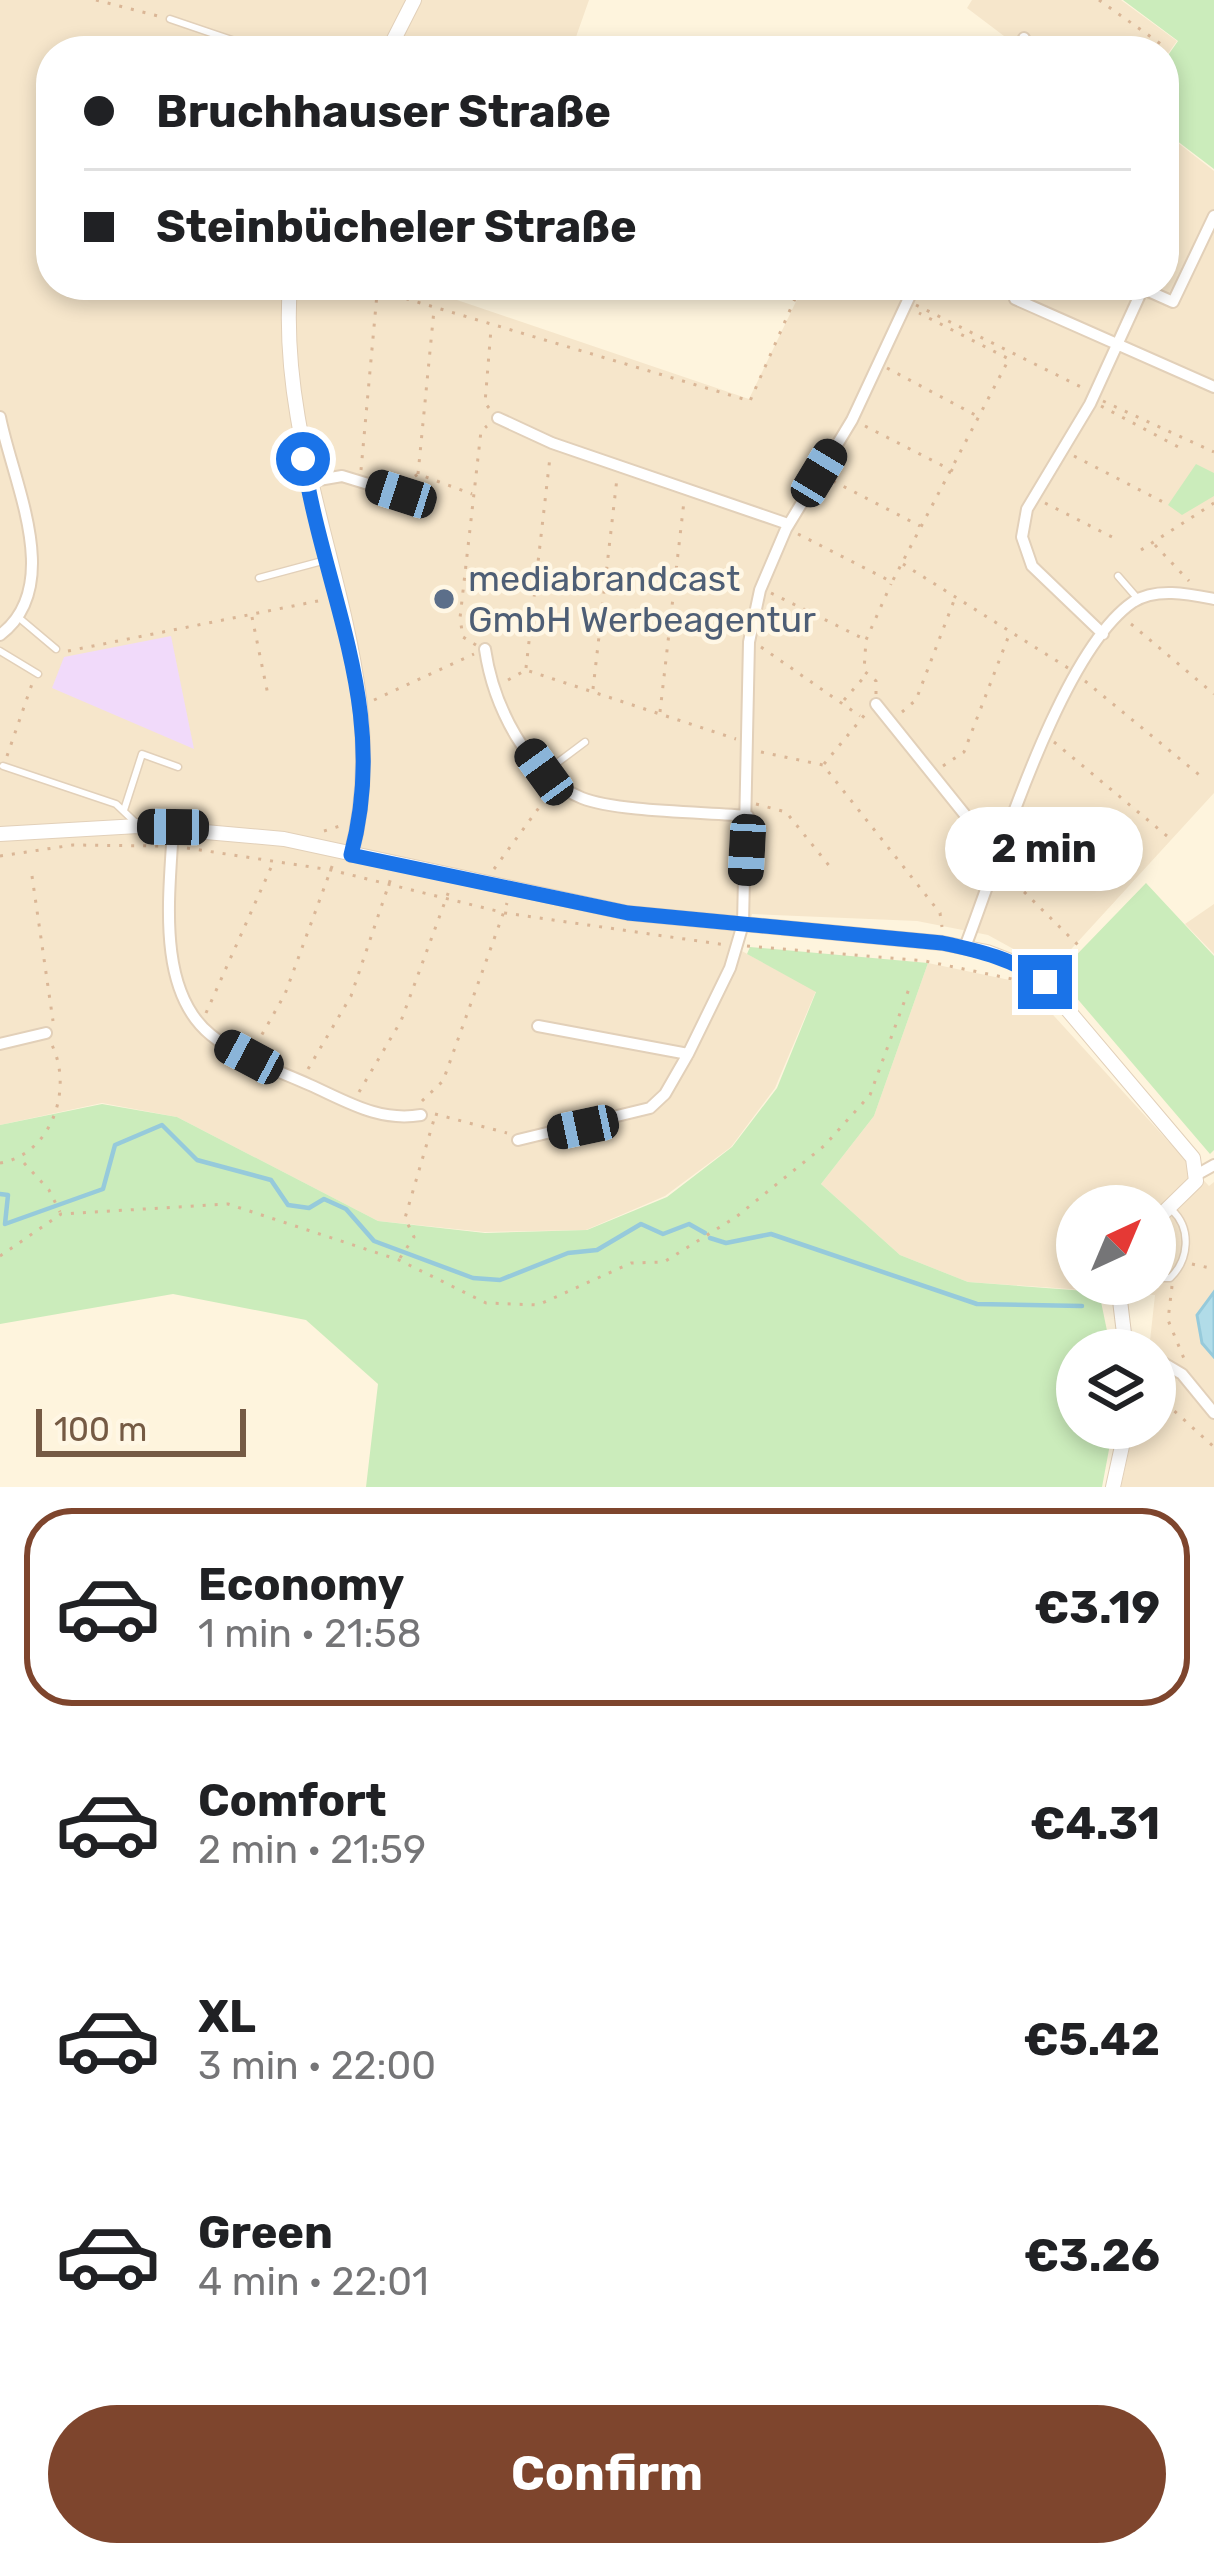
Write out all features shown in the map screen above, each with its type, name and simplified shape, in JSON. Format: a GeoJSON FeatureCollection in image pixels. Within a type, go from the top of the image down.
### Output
{"type":"FeatureCollection","features":[{"type":"Feature","properties":{"kind":"street"},"geometry":{"type":"LineString","coordinates":[[396,36],[414,0]]}},
{"type":"Feature","properties":{"kind":"street"},"geometry":{"type":"LineString","coordinates":[[1179,288],[1214,216]]}},
{"type":"Feature","properties":{"kind":"street"},"geometry":{"type":"LineString","coordinates":[[290,300],[291,400],[363,703],[367,776],[341,856]]}},
{"type":"Feature","properties":{"kind":"street"},"geometry":{"type":"LineString","coordinates":[[518,1140],[650,1108],[665,1094],[688,1054],[743,924],[749,642],[760,590],[788,524],[852,420],[908,300]]}},
{"type":"Feature","properties":{"kind":"street"},"geometry":{"type":"LineString","coordinates":[[1018,300],[1214,387]]}},
{"type":"Feature","properties":{"kind":"street"},"geometry":{"type":"LineString","coordinates":[[1103,634],[1032,566],[1022,537],[1034,497],[1092,398],[1134,300]]}},
{"type":"Feature","properties":{"kind":"street"},"geometry":{"type":"LineString","coordinates":[[0,417],[6,475],[35,555],[31,590],[18,617],[0,635]]}},
{"type":"Feature","properties":{"kind":"street"},"geometry":{"type":"LineString","coordinates":[[498,418],[552,443],[788,524]]}},
{"type":"Feature","properties":{"kind":"street"},"geometry":{"type":"LineString","coordinates":[[307,482],[342,476],[401,494]]}},
{"type":"Feature","properties":{"kind":"street"},"geometry":{"type":"LineString","coordinates":[[965,947],[1074,672],[1138,599],[1175,592],[1208,598]]}},
{"type":"Feature","properties":{"kind":"street"},"geometry":{"type":"LineString","coordinates":[[485,650],[491,690],[544,772],[584,800],[748,809]]}},
{"type":"Feature","properties":{"kind":"street"},"geometry":{"type":"LineString","coordinates":[[876,704],[978,831],[1002,850]]}},
{"type":"Feature","properties":{"kind":"street"},"geometry":{"type":"LineString","coordinates":[[0,834],[138,826],[284,839],[452,882],[628,913],[965,947],[1026,968],[1045,982],[1186,1150],[1198,1174]]}},
{"type":"Feature","properties":{"kind":"street"},"geometry":{"type":"LineString","coordinates":[[173,827],[174,974],[186,1008],[200,1025],[249,1057],[388,1120],[421,1115]]}},
{"type":"Feature","properties":{"kind":"street"},"geometry":{"type":"LineString","coordinates":[[538,1026],[688,1054]]}},
{"type":"Feature","properties":{"kind":"street"},"geometry":{"type":"LineString","coordinates":[[0,1044],[46,1034]]}},
{"type":"Feature","properties":{"kind":"street"},"geometry":{"type":"LineString","coordinates":[[1176,1201],[1198,1174],[1214,1166]]}},
{"type":"Feature","properties":{"kind":"street"},"geometry":{"type":"LineString","coordinates":[[1176,1370],[1214,1412]]}},
{"type":"Feature","properties":{"kind":"street"},"geometry":{"type":"LineString","coordinates":[[1113,1487],[1121,1449]]}},
{"type":"Feature","properties":{"kind":"lane"},"geometry":{"type":"LineString","coordinates":[[170,19],[220,36]]}},
{"type":"Feature","properties":{"kind":"lane"},"geometry":{"type":"LineString","coordinates":[[260,578],[326,560]]}},
{"type":"Feature","properties":{"kind":"lane"},"geometry":{"type":"LineString","coordinates":[[1118,576],[1138,599]]}},
{"type":"Feature","properties":{"kind":"lane"},"geometry":{"type":"LineString","coordinates":[[18,617],[56,649]]}},
{"type":"Feature","properties":{"kind":"lane"},"geometry":{"type":"LineString","coordinates":[[0,651],[38,674]]}},
{"type":"Feature","properties":{"kind":"lane"},"geometry":{"type":"LineString","coordinates":[[544,772],[585,742]]}},
{"type":"Feature","properties":{"kind":"lane"},"geometry":{"type":"LineString","coordinates":[[124,810],[142,754],[178,766]]}},
{"type":"Feature","properties":{"kind":"lane"},"geometry":{"type":"LineString","coordinates":[[3,766],[124,810],[138,826]]}},
{"type":"Feature","properties":{"kind":"lane"},"geometry":{"type":"LineString","coordinates":[[1176,1217],[1186,1232],[1182,1262],[1176,1270]]}},
{"type":"Feature","properties":{"kind":"path"},"geometry":{"type":"LineString","coordinates":[[96,0],[170,19]]}},
{"type":"Feature","properties":{"kind":"path"},"geometry":{"type":"LineString","coordinates":[[1100,0],[1150,36]]}},
{"type":"Feature","properties":{"kind":"path"},"geometry":{"type":"LineString","coordinates":[[361,481],[377,300]]}},
{"type":"Feature","properties":{"kind":"path"},"geometry":{"type":"LineString","coordinates":[[403,300],[750,401],[794,300]]}},
{"type":"Feature","properties":{"kind":"path"},"geometry":{"type":"LineString","coordinates":[[843,700],[867,675],[866,640],[892,582],[1009,359],[901,300]]}},
{"type":"Feature","properties":{"kind":"path"},"geometry":{"type":"LineString","coordinates":[[906,303],[1184,450]]}},
{"type":"Feature","properties":{"kind":"path"},"geometry":{"type":"LineString","coordinates":[[418,475],[434,310]]}},
{"type":"Feature","properties":{"kind":"path"},"geometry":{"type":"LineString","coordinates":[[485,650],[463,637],[460,618],[482,431],[498,418],[485,403],[490,328]]}},
{"type":"Feature","properties":{"kind":"path"},"geometry":{"type":"LineString","coordinates":[[878,362],[981,418]]}},
{"type":"Feature","properties":{"kind":"path"},"geometry":{"type":"LineString","coordinates":[[1092,398],[1214,452]]}},
{"type":"Feature","properties":{"kind":"path"},"geometry":{"type":"LineString","coordinates":[[852,420],[954,471]]}},
{"type":"Feature","properties":{"kind":"path"},"geometry":{"type":"LineString","coordinates":[[526,670],[552,443]]}},
{"type":"Feature","properties":{"kind":"path"},"geometry":{"type":"LineString","coordinates":[[1064,451],[1163,502]]}},
{"type":"Feature","properties":{"kind":"path"},"geometry":{"type":"LineString","coordinates":[[593,691],[620,465]]}},
{"type":"Feature","properties":{"kind":"path"},"geometry":{"type":"LineString","coordinates":[[401,494],[406,480],[418,475],[474,494]]}},
{"type":"Feature","properties":{"kind":"path"},"geometry":{"type":"LineString","coordinates":[[836,483],[922,527]]}},
{"type":"Feature","properties":{"kind":"path"},"geometry":{"type":"LineString","coordinates":[[660,714],[687,488]]}},
{"type":"Feature","properties":{"kind":"path"},"geometry":{"type":"LineString","coordinates":[[1034,497],[1118,540]]}},
{"type":"Feature","properties":{"kind":"path"},"geometry":{"type":"LineString","coordinates":[[1141,550],[1214,502]]}},
{"type":"Feature","properties":{"kind":"path"},"geometry":{"type":"LineString","coordinates":[[803,537],[892,582]]}},
{"type":"Feature","properties":{"kind":"path"},"geometry":{"type":"LineString","coordinates":[[1154,544],[1208,598]]}},
{"type":"Feature","properties":{"kind":"path"},"geometry":{"type":"LineString","coordinates":[[902,563],[1074,672],[1203,778]]}},
{"type":"Feature","properties":{"kind":"path"},"geometry":{"type":"LineString","coordinates":[[760,590],[866,640]]}},
{"type":"Feature","properties":{"kind":"path"},"geometry":{"type":"LineString","coordinates":[[56,649],[70,651],[337,597]]}},
{"type":"Feature","properties":{"kind":"path"},"geometry":{"type":"LineString","coordinates":[[905,710],[916,700],[956,598]]}},
{"type":"Feature","properties":{"kind":"path"},"geometry":{"type":"LineString","coordinates":[[1120,615],[1214,694]]}},
{"type":"Feature","properties":{"kind":"path"},"geometry":{"type":"LineString","coordinates":[[252,616],[268,694]]}},
{"type":"Feature","properties":{"kind":"path"},"geometry":{"type":"LineString","coordinates":[[946,765],[964,752],[1009,634]]}},
{"type":"Feature","properties":{"kind":"path"},"geometry":{"type":"LineString","coordinates":[[749,642],[843,700],[862,718]]}},
{"type":"Feature","properties":{"kind":"path"},"geometry":{"type":"LineString","coordinates":[[363,703],[485,650]]}},
{"type":"Feature","properties":{"kind":"path"},"geometry":{"type":"LineString","coordinates":[[491,690],[526,670],[747,746],[823,765],[940,913],[942,943]]}},
{"type":"Feature","properties":{"kind":"path"},"geometry":{"type":"LineString","coordinates":[[3,766],[38,674]]}},
{"type":"Feature","properties":{"kind":"path"},"geometry":{"type":"LineString","coordinates":[[823,765],[876,704],[876,681],[867,675]]}},
{"type":"Feature","properties":{"kind":"path"},"geometry":{"type":"LineString","coordinates":[[1048,737],[1167,836]]}},
{"type":"Feature","properties":{"kind":"path"},"geometry":{"type":"LineString","coordinates":[[494,868],[557,783]]}},
{"type":"Feature","properties":{"kind":"path"},"geometry":{"type":"LineString","coordinates":[[1022,803],[1118,881]]}},
{"type":"Feature","properties":{"kind":"path"},"geometry":{"type":"LineString","coordinates":[[748,809],[786,812],[830,868]]}},
{"type":"Feature","properties":{"kind":"path"},"geometry":{"type":"LineString","coordinates":[[47,839],[117,836]]}},
{"type":"Feature","properties":{"kind":"path"},"geometry":{"type":"LineString","coordinates":[[0,856],[73,845],[172,846],[331,870],[505,914],[736,945],[925,961],[1033,984]]}},
{"type":"Feature","properties":{"kind":"path"},"geometry":{"type":"LineString","coordinates":[[317,856],[341,856]]}},
{"type":"Feature","properties":{"kind":"path"},"geometry":{"type":"LineString","coordinates":[[249,1057],[285,994],[331,870],[341,856]]}},
{"type":"Feature","properties":{"kind":"path"},"geometry":{"type":"LineString","coordinates":[[200,1025],[230,969],[274,860]]}},
{"type":"Feature","properties":{"kind":"path"},"geometry":{"type":"LineString","coordinates":[[996,867],[1046,907],[1048,920],[1082,948]]}},
{"type":"Feature","properties":{"kind":"path"},"geometry":{"type":"LineString","coordinates":[[302,1081],[351,996],[395,869],[374,868]]}},
{"type":"Feature","properties":{"kind":"path"},"geometry":{"type":"LineString","coordinates":[[0,1163],[22,1160],[52,1126],[58,1103],[56,1054],[46,1034],[57,1016],[32,876]]}},
{"type":"Feature","properties":{"kind":"path"},"geometry":{"type":"LineString","coordinates":[[352,1104],[400,1021],[452,882],[431,882]]}},
{"type":"Feature","properties":{"kind":"path"},"geometry":{"type":"LineString","coordinates":[[511,889],[443,1081],[415,1108],[421,1115],[495,1126],[518,1140]]}},
{"type":"Feature","properties":{"kind":"path"},"geometry":{"type":"LineString","coordinates":[[679,928],[700,932]]}},
{"type":"Feature","properties":{"kind":"path"},"geometry":{"type":"LineString","coordinates":[[0,1256],[61,1214],[228,1204],[399,1260],[486,1303],[538,1305],[631,1263],[664,1262],[736,1217],[824,1146],[870,1095],[910,986]]}},
{"type":"Feature","properties":{"kind":"path"},"geometry":{"type":"LineString","coordinates":[[399,1260],[413,1237],[405,1218],[436,1114]]}},
{"type":"Feature","properties":{"kind":"path"},"geometry":{"type":"LineString","coordinates":[[22,1160],[61,1214]]}},
{"type":"Feature","properties":{"kind":"path"},"geometry":{"type":"LineString","coordinates":[[1182,1262],[1214,1269]]}},
{"type":"Feature","properties":{"kind":"path"},"geometry":{"type":"LineString","coordinates":[[1169,1305],[1173,1341],[1190,1368]]}},
{"type":"Feature","properties":{"kind":"path"},"geometry":{"type":"LineString","coordinates":[[1176,1413],[1214,1447]]}},
{"type":"Feature","properties":{"kind":"shaded area"},"geometry":{"type":"Polygon","coordinates":[[[0,0],[589,0],[576,36],[36,36],[36,300],[457,300],[749,399],[797,300],[1179,300],[1179,144],[1214,171],[1214,793],[1052,970],[988,935],[917,921],[752,914],[740,950],[816,991],[775,1088],[731,1147],[665,1196],[586,1230],[484,1232],[378,1221],[177,1117],[102,1103],[0,1125],[0,0]]]}},
{"type":"Feature","properties":{"kind":"shaded area"},"geometry":{"type":"Polygon","coordinates":[[[972,0],[1121,0],[1170,36],[1004,36],[967,8],[972,0]]]}},
{"type":"Feature","properties":{"kind":"shaded area"},"geometry":{"type":"Polygon","coordinates":[[[171,636],[194,749],[52,688],[64,657],[171,636]]]}},
{"type":"Feature","properties":{"kind":"shaded area"},"geometry":{"type":"Polygon","coordinates":[[[1214,904],[1214,954],[1185,924],[1214,904]]]}},
{"type":"Feature","properties":{"kind":"shaded area"},"geometry":{"type":"Polygon","coordinates":[[[928,963],[1024,983],[1209,1186],[1214,1182],[1214,1487],[1121,1487],[1129,1449],[1176,1449],[1176,1329],[1151,1329],[1154,1305],[1176,1305],[1176,1185],[1056,1185],[1056,1288],[968,1282],[900,1255],[821,1184],[874,1116],[928,963]]]}},
{"type":"Feature","properties":{"kind":"green space"},"geometry":{"type":"Polygon","coordinates":[[[1123,0],[1214,0],[1214,169],[1179,142],[1179,36],[1171,36],[1123,0]]]}},
{"type":"Feature","properties":{"kind":"green space"},"geometry":{"type":"Polygon","coordinates":[[[1196,464],[1214,473],[1214,496],[1182,515],[1168,505],[1196,464]]]}},
{"type":"Feature","properties":{"kind":"green space"},"geometry":{"type":"Polygon","coordinates":[[[1146,883],[1214,956],[1214,1150],[1210,1154],[1057,975],[1146,883]]]}},
{"type":"Feature","properties":{"kind":"green space"},"geometry":{"type":"Polygon","coordinates":[[[750,947],[928,963],[874,1116],[821,1184],[900,1255],[968,1282],[1056,1289],[1056,1305],[1102,1305],[1107,1329],[1056,1329],[1056,1449],[1109,1449],[1102,1487],[366,1487],[378,1384],[306,1320],[173,1294],[0,1324],[0,1125],[102,1104],[177,1117],[378,1221],[485,1233],[587,1230],[667,1197],[732,1147],[777,1088],[816,992],[747,954],[750,947]]]}},
{"type":"Feature","properties":{"kind":"water"},"geometry":{"type":"Polygon","coordinates":[[[1214,1292],[1214,1357],[1202,1343],[1197,1315],[1214,1292]]]}},
{"type":"Feature","properties":{"kind":"waterway"},"geometry":{"type":"LineString","coordinates":[[0,1194],[8,1195],[5,1224],[103,1189],[115,1145],[162,1125],[197,1160],[271,1180],[288,1205],[309,1208],[324,1199],[346,1209],[374,1241],[473,1278],[500,1280],[568,1253],[597,1250],[641,1224],[663,1234],[689,1224],[705,1233]]}},
{"type":"Feature","properties":{"kind":"waterway"},"geometry":{"type":"LineString","coordinates":[[710,1238],[726,1243],[771,1234],[977,1304],[1082,1306]]}},
{"type":"Feature","properties":{"kind":"place","name":"mediabrandcast GmbH Werbeagentur"},"geometry":{"type":"Point","coordinates":[444,599]}},
{"type":"Feature","properties":{"kind":"route"},"geometry":{"type":"LineString","coordinates":[[303,459],[363,703],[367,776],[351,855],[628,913],[942,943],[987,952],[1026,968],[1045,982]]}}]}
